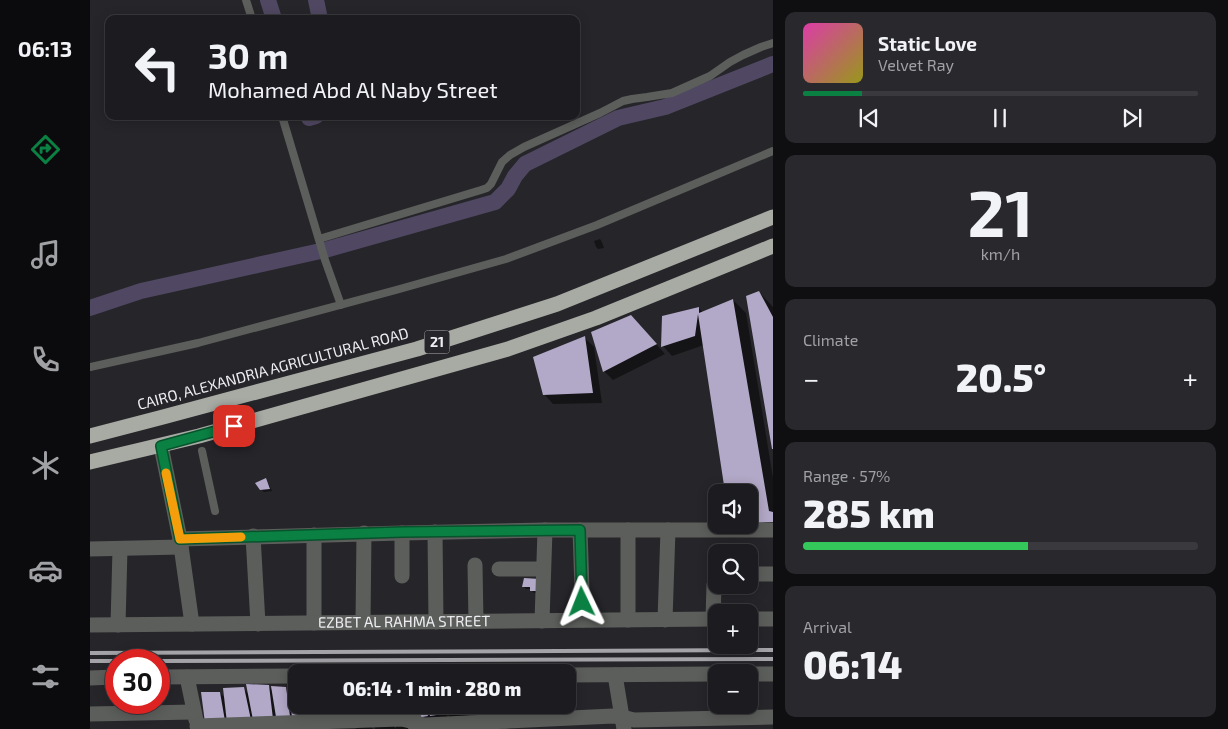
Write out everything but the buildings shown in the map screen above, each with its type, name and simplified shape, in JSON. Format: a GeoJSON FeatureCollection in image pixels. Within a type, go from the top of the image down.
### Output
{"type":"FeatureCollection","features":[{"type":"Feature","properties":{"kind":"highway","name":"CAIRO, ALEXANDRIA AGRICULTURAL ROAD"},"geometry":{"type":"LineString","coordinates":[[90,436],[418,349],[547,307],[773,217]]}},
{"type":"Feature","properties":{"kind":"highway","name":"21"},"geometry":{"type":"LineString","coordinates":[[90,462],[161,446],[508,350],[596,318],[773,246]]}},
{"type":"Feature","properties":{"kind":"street"},"geometry":{"type":"LineString","coordinates":[[161,446],[180,543],[192,624]]}},
{"type":"Feature","properties":{"kind":"street"},"geometry":{"type":"LineString","coordinates":[[90,549],[254,536],[545,530],[773,530]]}},
{"type":"Feature","properties":{"kind":"street"},"geometry":{"type":"LineString","coordinates":[[542,621],[545,530]]}},
{"type":"Feature","properties":{"kind":"street"},"geometry":{"type":"LineString","coordinates":[[580,530],[582,620]]}},
{"type":"Feature","properties":{"kind":"street"},"geometry":{"type":"LineString","coordinates":[[628,530],[628,620]]}},
{"type":"Feature","properties":{"kind":"street"},"geometry":{"type":"LineString","coordinates":[[664,620],[668,530]]}},
{"type":"Feature","properties":{"kind":"street"},"geometry":{"type":"LineString","coordinates":[[402,532],[402,576]]}},
{"type":"Feature","properties":{"kind":"street"},"geometry":{"type":"LineString","coordinates":[[435,532],[436,622]]}},
{"type":"Feature","properties":{"kind":"street"},"geometry":{"type":"LineString","coordinates":[[364,534],[364,622]]}},
{"type":"Feature","properties":{"kind":"street"},"geometry":{"type":"LineString","coordinates":[[314,535],[314,623]]}},
{"type":"Feature","properties":{"kind":"street"},"geometry":{"type":"LineString","coordinates":[[254,536],[258,624]]}},
{"type":"Feature","properties":{"kind":"street"},"geometry":{"type":"LineString","coordinates":[[118,625],[120,548]]}},
{"type":"Feature","properties":{"kind":"street"},"geometry":{"type":"LineString","coordinates":[[475,565],[476,622]]}},
{"type":"Feature","properties":{"kind":"street"},"geometry":{"type":"LineString","coordinates":[[499,569],[543,569]]}},
{"type":"Feature","properties":{"kind":"street"},"geometry":{"type":"LineString","coordinates":[[758,574],[773,574]]}},
{"type":"Feature","properties":{"kind":"street","name":"EZBET AL RAHMA STREET"},"geometry":{"type":"LineString","coordinates":[[90,625],[708,619]]}},
{"type":"Feature","properties":{"kind":"street"},"geometry":{"type":"LineString","coordinates":[[758,619],[773,619]]}},
{"type":"Feature","properties":{"kind":"street"},"geometry":{"type":"LineString","coordinates":[[576,675],[708,674]]}},
{"type":"Feature","properties":{"kind":"street"},"geometry":{"type":"LineString","coordinates":[[758,674],[773,674]]}},
{"type":"Feature","properties":{"kind":"street"},"geometry":{"type":"LineString","coordinates":[[615,675],[623,723]]}},
{"type":"Feature","properties":{"kind":"street"},"geometry":{"type":"LineString","coordinates":[[170,677],[288,676]]}},
{"type":"Feature","properties":{"kind":"street"},"geometry":{"type":"LineString","coordinates":[[90,678],[105,677]]}},
{"type":"Feature","properties":{"kind":"street"},"geometry":{"type":"LineString","coordinates":[[188,677],[196,722]]}},
{"type":"Feature","properties":{"kind":"street"},"geometry":{"type":"LineString","coordinates":[[90,714],[196,722],[407,719],[416,726],[506,721],[623,723],[632,720],[677,724],[735,724],[772,721]]}},
{"type":"Feature","properties":{"kind":"street"},"geometry":{"type":"LineString","coordinates":[[506,714],[506,721]]}},
{"type":"Feature","properties":{"kind":"lane"},"geometry":{"type":"LineString","coordinates":[[246,0],[251,15]]}},
{"type":"Feature","properties":{"kind":"lane"},"geometry":{"type":"LineString","coordinates":[[320,239],[487,188],[502,162],[524,147],[624,101],[672,93],[710,76],[743,55],[773,43]]}},
{"type":"Feature","properties":{"kind":"lane"},"geometry":{"type":"LineString","coordinates":[[283,120],[325,260],[341,305]]}},
{"type":"Feature","properties":{"kind":"lane"},"geometry":{"type":"LineString","coordinates":[[90,367],[198,344],[506,259],[597,225],[773,151]]}},
{"type":"Feature","properties":{"kind":"lane"},"geometry":{"type":"LineString","coordinates":[[202,451],[215,511]]}},
{"type":"Feature","properties":{"kind":"waterway"},"geometry":{"type":"LineString","coordinates":[[268,0],[273,15]]}},
{"type":"Feature","properties":{"kind":"waterway"},"geometry":{"type":"LineString","coordinates":[[316,0],[319,15]]}},
{"type":"Feature","properties":{"kind":"waterway"},"geometry":{"type":"LineString","coordinates":[[90,308],[141,291],[325,250],[495,202],[508,189],[515,176],[525,164],[618,118],[665,107],[773,64]]}},
{"type":"Feature","properties":{"kind":"railway"},"geometry":{"type":"LineString","coordinates":[[90,653],[773,650]]}},
{"type":"Feature","properties":{"kind":"railway"},"geometry":{"type":"LineString","coordinates":[[170,661],[773,659]]}},
{"type":"Feature","properties":{"kind":"railway"},"geometry":{"type":"LineString","coordinates":[[90,661],[105,661]]}},
{"type":"Feature","properties":{"kind":"slow traffic"},"geometry":{"type":"LineString","coordinates":[[166,473],[180,539],[241,537]]}},
{"type":"Feature","properties":{"kind":"route"},"geometry":{"type":"LineString","coordinates":[[234,426],[161,446],[180,539],[402,532],[580,530],[582,602]]}}]}
